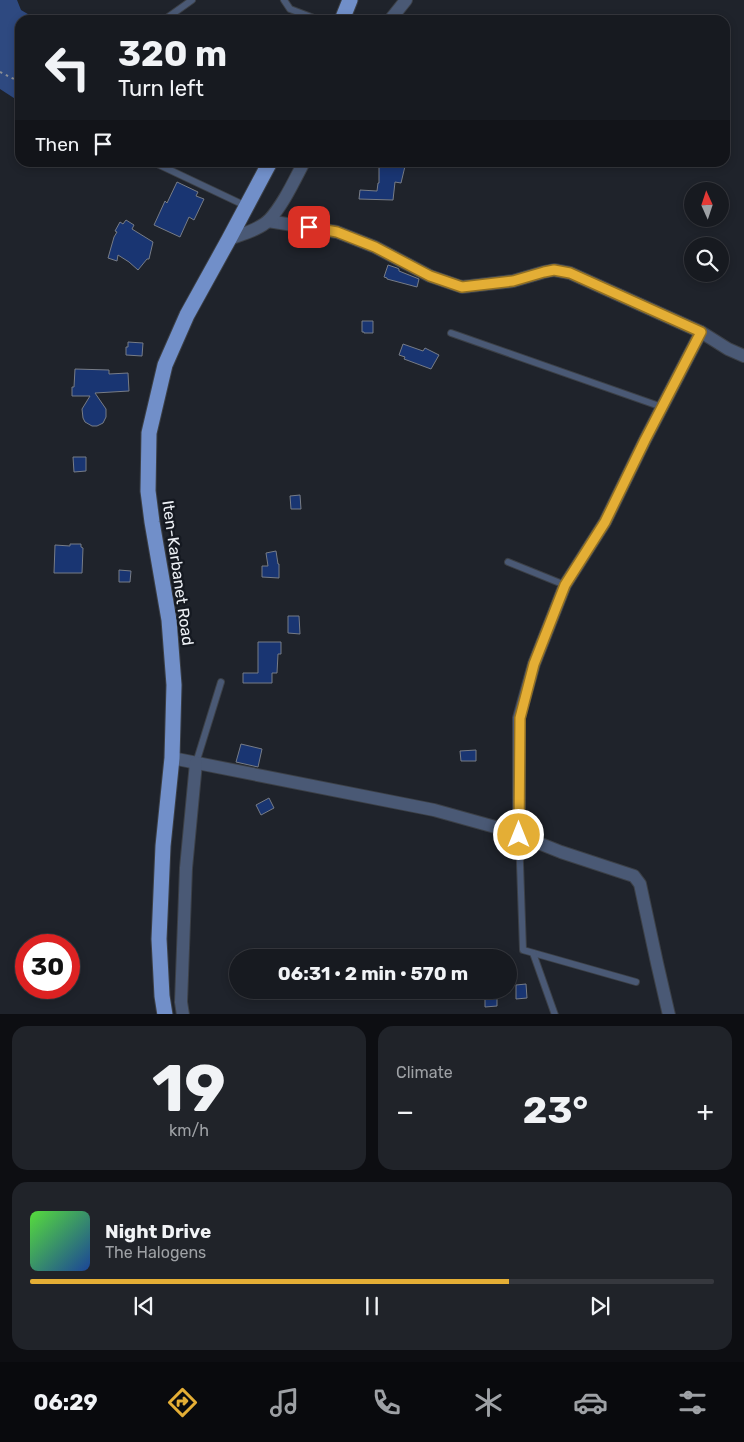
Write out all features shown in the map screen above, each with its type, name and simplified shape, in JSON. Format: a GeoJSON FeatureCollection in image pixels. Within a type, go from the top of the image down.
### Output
{"type":"FeatureCollection","features":[{"type":"Feature","properties":{"kind":"main road"},"geometry":{"type":"LineString","coordinates":[[344,15],[350,0]]}},
{"type":"Feature","properties":{"kind":"main road","name":"Iten-Karbanet Road"},"geometry":{"type":"LineString","coordinates":[[165,1014],[162,996],[159,939],[163,846],[172,758],[174,685],[169,620],[148,491],[149,433],[165,365],[187,315],[267,167]]}},
{"type":"Feature","properties":{"kind":"street"},"geometry":{"type":"LineString","coordinates":[[394,15],[406,0]]}},
{"type":"Feature","properties":{"kind":"street"},"geometry":{"type":"LineString","coordinates":[[229,239],[255,229],[268,221],[279,206],[301,167]]}},
{"type":"Feature","properties":{"kind":"street"},"geometry":{"type":"LineString","coordinates":[[268,221],[337,232],[375,247],[430,276],[462,287],[513,281],[554,270],[570,273],[701,332],[728,349],[744,356]]}},
{"type":"Feature","properties":{"kind":"street"},"geometry":{"type":"LineString","coordinates":[[519,835],[520,718],[534,664],[565,585],[605,522],[701,332]]}},
{"type":"Feature","properties":{"kind":"street"},"geometry":{"type":"LineString","coordinates":[[172,758],[434,810],[506,830],[561,852],[634,876],[640,884],[670,1014]]}},
{"type":"Feature","properties":{"kind":"street"},"geometry":{"type":"LineString","coordinates":[[183,1014],[181,1002],[186,868],[196,762]]}},
{"type":"Feature","properties":{"kind":"lane"},"geometry":{"type":"LineString","coordinates":[[171,15],[192,0]]}},
{"type":"Feature","properties":{"kind":"lane"},"geometry":{"type":"LineString","coordinates":[[284,0],[290,9],[306,15]]}},
{"type":"Feature","properties":{"kind":"lane"},"geometry":{"type":"LineString","coordinates":[[164,167],[246,206]]}},
{"type":"Feature","properties":{"kind":"lane"},"geometry":{"type":"LineString","coordinates":[[452,333],[662,407]]}},
{"type":"Feature","properties":{"kind":"lane"},"geometry":{"type":"LineString","coordinates":[[508,562],[565,585]]}},
{"type":"Feature","properties":{"kind":"lane"},"geometry":{"type":"LineString","coordinates":[[196,762],[221,682]]}},
{"type":"Feature","properties":{"kind":"lane"},"geometry":{"type":"LineString","coordinates":[[519,835],[523,950],[636,982]]}},
{"type":"Feature","properties":{"kind":"lane"},"geometry":{"type":"LineString","coordinates":[[533,953],[555,1014]]}},
{"type":"Feature","properties":{"kind":"path"},"geometry":{"type":"LineString","coordinates":[[0,72],[15,80]]}},
{"type":"Feature","properties":{"kind":"shaded area"},"geometry":{"type":"Polygon","coordinates":[[[0,0],[17,0],[21,10],[30,15],[15,15],[15,99],[0,89],[0,0]]]}},
{"type":"Feature","properties":{"kind":"building"},"geometry":{"type":"Polygon","coordinates":[[[379,167],[405,167],[401,183],[395,182],[393,200],[359,199],[360,190],[377,191],[379,167]]]}},
{"type":"Feature","properties":{"kind":"building"},"geometry":{"type":"Polygon","coordinates":[[[177,182],[198,192],[196,196],[204,199],[194,220],[189,217],[180,237],[154,225],[165,201],[167,203],[177,182]]]}},
{"type":"Feature","properties":{"kind":"building"},"geometry":{"type":"Polygon","coordinates":[[[126,220],[134,225],[132,229],[153,242],[149,259],[138,270],[118,255],[117,261],[108,258],[117,232],[115,231],[120,222],[123,224],[126,220]]]}},
{"type":"Feature","properties":{"kind":"building"},"geometry":{"type":"Polygon","coordinates":[[[388,265],[419,279],[417,287],[384,277],[388,265]]]}},
{"type":"Feature","properties":{"kind":"building"},"geometry":{"type":"Polygon","coordinates":[[[362,321],[373,321],[373,333],[362,332],[362,321]]]}},
{"type":"Feature","properties":{"kind":"building"},"geometry":{"type":"Polygon","coordinates":[[[128,342],[143,343],[142,356],[126,355],[128,342]]]}},
{"type":"Feature","properties":{"kind":"building"},"geometry":{"type":"Polygon","coordinates":[[[403,344],[423,351],[425,348],[439,355],[431,369],[404,359],[405,357],[399,355],[403,344]]]}},
{"type":"Feature","properties":{"kind":"building"},"geometry":{"type":"Polygon","coordinates":[[[75,369],[109,370],[109,374],[128,373],[129,391],[95,393],[106,409],[106,417],[103,423],[97,426],[92,426],[85,422],[83,418],[82,409],[90,396],[72,396],[75,369]]]}},
{"type":"Feature","properties":{"kind":"building"},"geometry":{"type":"Polygon","coordinates":[[[73,457],[86,457],[86,471],[74,472],[73,457]]]}},
{"type":"Feature","properties":{"kind":"building"},"geometry":{"type":"Polygon","coordinates":[[[300,495],[301,509],[291,509],[290,496],[300,495]]]}},
{"type":"Feature","properties":{"kind":"building"},"geometry":{"type":"Polygon","coordinates":[[[70,544],[81,544],[83,548],[82,573],[54,573],[55,545],[70,546],[70,544]]]}},
{"type":"Feature","properties":{"kind":"building"},"geometry":{"type":"Polygon","coordinates":[[[276,551],[279,564],[279,578],[262,577],[262,566],[268,566],[266,553],[276,551]]]}},
{"type":"Feature","properties":{"kind":"building"},"geometry":{"type":"Polygon","coordinates":[[[119,570],[131,571],[130,582],[119,582],[119,570]]]}},
{"type":"Feature","properties":{"kind":"building"},"geometry":{"type":"Polygon","coordinates":[[[288,616],[299,616],[300,634],[288,633],[288,616]]]}},
{"type":"Feature","properties":{"kind":"building"},"geometry":{"type":"Polygon","coordinates":[[[258,642],[281,642],[281,654],[278,654],[277,673],[272,673],[272,683],[243,683],[243,673],[258,673],[258,642]]]}},
{"type":"Feature","properties":{"kind":"building"},"geometry":{"type":"Polygon","coordinates":[[[241,744],[262,749],[258,767],[236,762],[241,744]]]}},
{"type":"Feature","properties":{"kind":"building"},"geometry":{"type":"Polygon","coordinates":[[[476,750],[476,761],[461,761],[460,751],[476,750]]]}},
{"type":"Feature","properties":{"kind":"building"},"geometry":{"type":"Polygon","coordinates":[[[269,798],[274,808],[261,815],[256,805],[269,798]]]}},
{"type":"Feature","properties":{"kind":"building"},"geometry":{"type":"Polygon","coordinates":[[[526,984],[527,998],[517,999],[517,985],[526,984]]]}},
{"type":"Feature","properties":{"kind":"building"},"geometry":{"type":"Polygon","coordinates":[[[485,999],[497,999],[497,1006],[485,1007],[485,999]]]}},
{"type":"Feature","properties":{"kind":"route"},"geometry":{"type":"LineString","coordinates":[[309,227],[337,232],[375,247],[430,276],[462,287],[513,281],[554,270],[570,273],[701,332],[605,522],[565,585],[534,664],[520,718],[519,835]]}}]}
